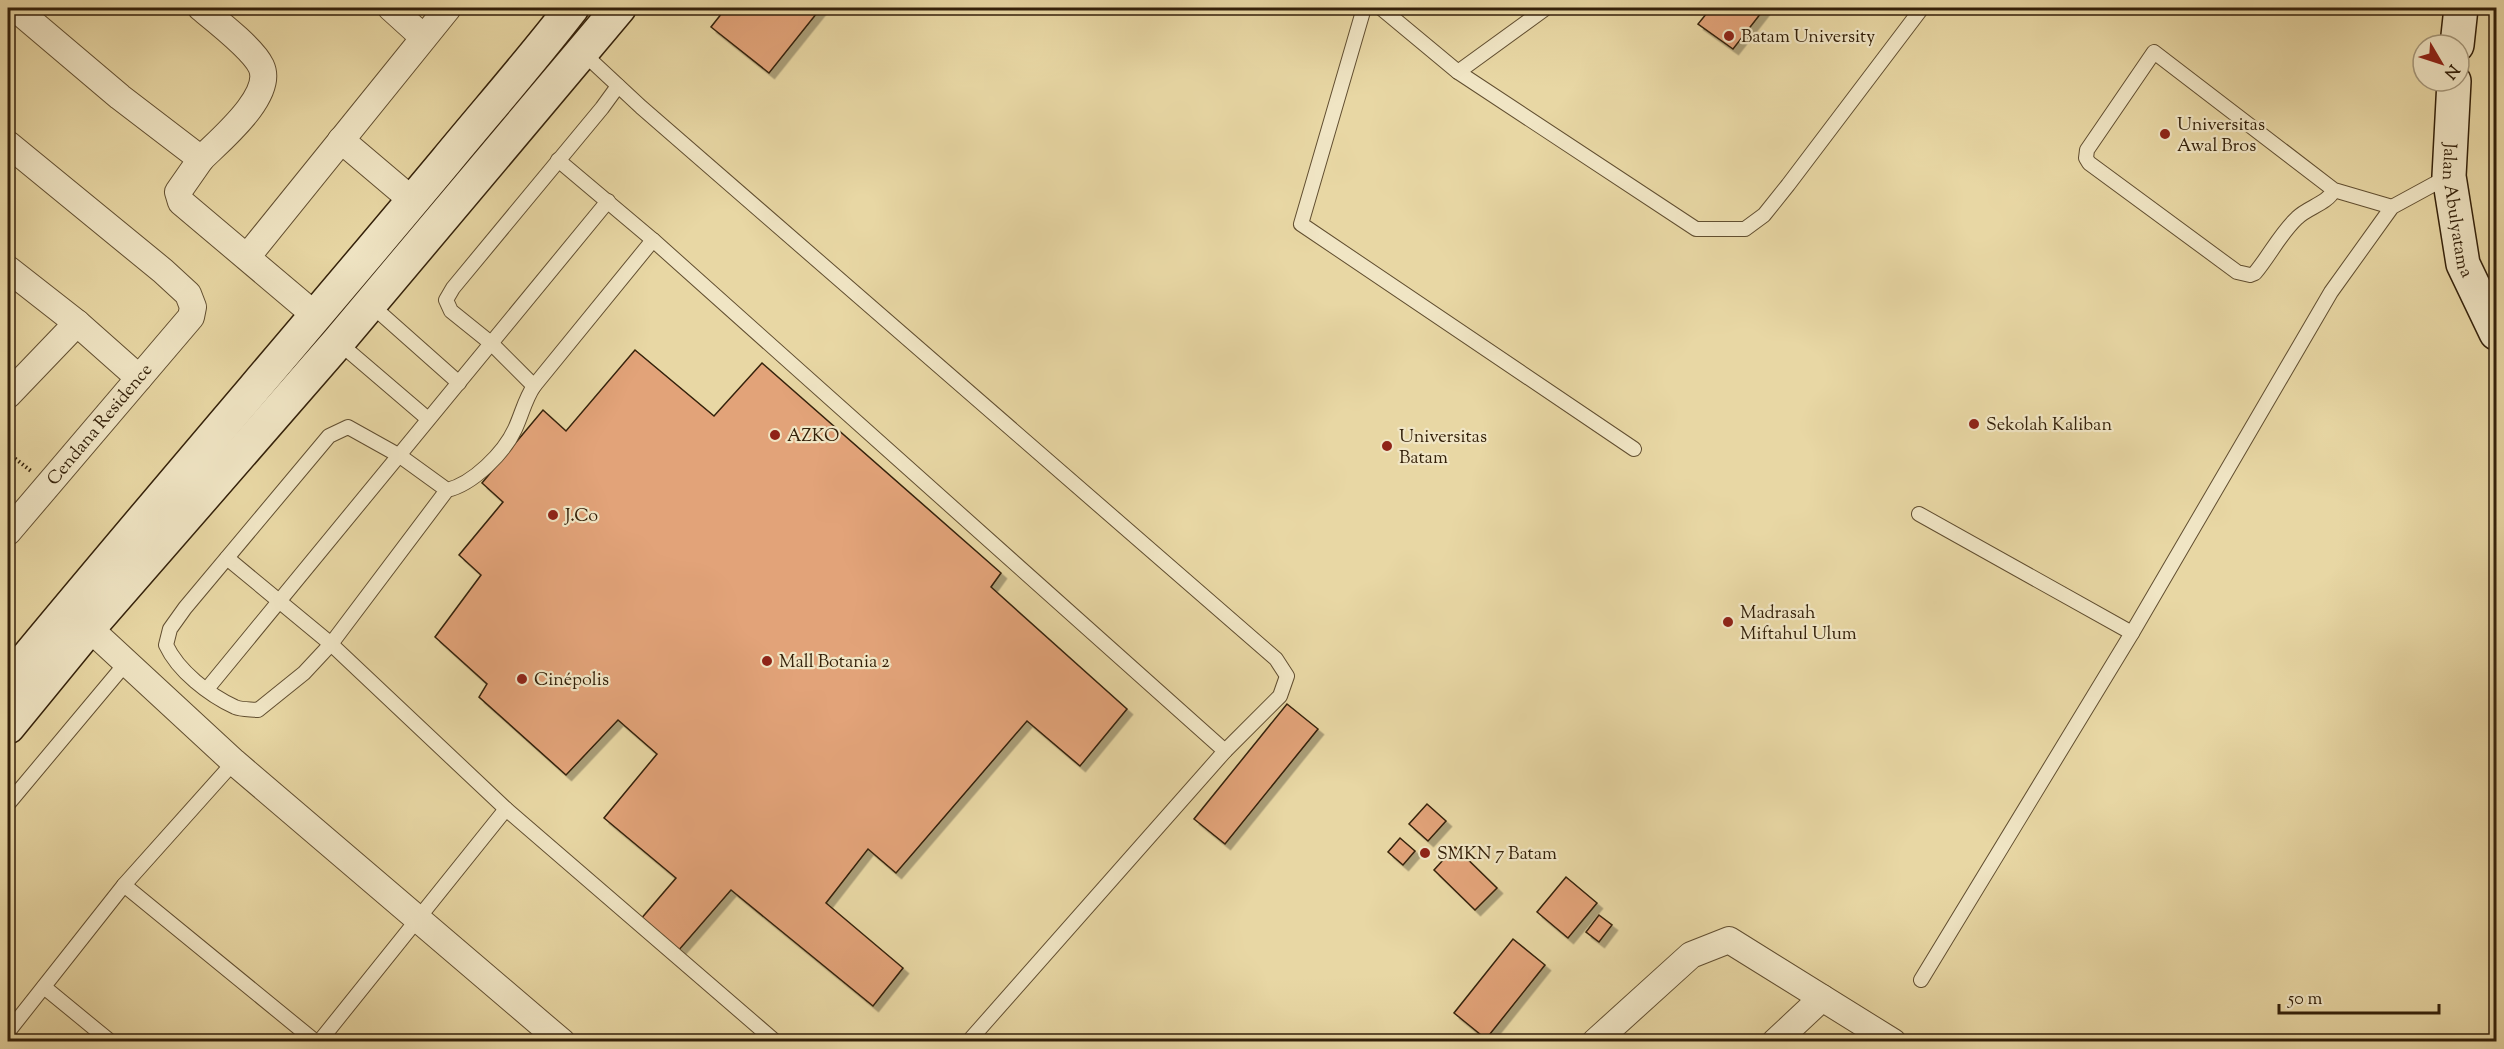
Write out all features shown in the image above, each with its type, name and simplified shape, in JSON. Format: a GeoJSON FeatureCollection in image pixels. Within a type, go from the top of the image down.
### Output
{"type":"FeatureCollection","features":[{"type":"Feature","properties":{"kind":"main road"},"geometry":{"type":"LineString","coordinates":[[8,681],[413,201],[572,8]]}},
{"type":"Feature","properties":{"kind":"main road"},"geometry":{"type":"LineString","coordinates":[[8,727],[89,628],[338,342],[619,8]]}},
{"type":"Feature","properties":{"kind":"main road"},"geometry":{"type":"LineString","coordinates":[[2458,33],[2461,8]]}},
{"type":"Feature","properties":{"kind":"main road","name":"Jalan Abulyatama"},"geometry":{"type":"LineString","coordinates":[[2453,93],[2449,176],[2463,264],[2496,333]]}},
{"type":"Feature","properties":{"kind":"street"},"geometry":{"type":"LineString","coordinates":[[15,8],[120,97],[201,159]]}},
{"type":"Feature","properties":{"kind":"street"},"geometry":{"type":"LineString","coordinates":[[201,8],[245,47],[261,66],[264,79],[253,105],[201,159],[178,192],[181,202],[316,316]]}},
{"type":"Feature","properties":{"kind":"street"},"geometry":{"type":"LineString","coordinates":[[247,257],[435,18],[391,8]]}},
{"type":"Feature","properties":{"kind":"street"},"geometry":{"type":"LineString","coordinates":[[341,140],[413,201]]}},
{"type":"Feature","properties":{"kind":"street","name":"Cendana Residence"},"geometry":{"type":"LineString","coordinates":[[10,152],[163,271],[188,294],[193,307],[191,317],[48,484],[11,522]]}},
{"type":"Feature","properties":{"kind":"street"},"geometry":{"type":"LineString","coordinates":[[8,269],[77,323],[139,378]]}},
{"type":"Feature","properties":{"kind":"street"},"geometry":{"type":"LineString","coordinates":[[8,395],[77,323]]}},
{"type":"Feature","properties":{"kind":"street"},"geometry":{"type":"LineString","coordinates":[[89,628],[234,762],[562,1041]]}},
{"type":"Feature","properties":{"kind":"street"},"geometry":{"type":"LineString","coordinates":[[1595,1041],[1691,955],[1729,940],[1893,1041]]}},
{"type":"Feature","properties":{"kind":"street"},"geometry":{"type":"LineString","coordinates":[[1775,1041],[1822,998]]}},
{"type":"Feature","properties":{"kind":"lane"},"geometry":{"type":"LineString","coordinates":[[1364,8],[1301,224],[1634,449]]}},
{"type":"Feature","properties":{"kind":"lane"},"geometry":{"type":"LineString","coordinates":[[1381,8],[1458,72],[1696,229],[1745,229],[1764,215],[1922,8]]}},
{"type":"Feature","properties":{"kind":"lane"},"geometry":{"type":"LineString","coordinates":[[1458,72],[1546,8]]}},
{"type":"Feature","properties":{"kind":"lane"},"geometry":{"type":"LineString","coordinates":[[2334,190],[2331,196],[2313,205],[2297,217],[2280,237],[2256,273],[2244,274],[2237,272],[2089,164],[2086,158],[2087,150],[2154,52],[2334,190],[2392,207]]}},
{"type":"Feature","properties":{"kind":"lane"},"geometry":{"type":"LineString","coordinates":[[583,53],[618,86],[1276,659],[1287,676],[1280,696],[1225,751],[968,1041]]}},
{"type":"Feature","properties":{"kind":"lane"},"geometry":{"type":"LineString","coordinates":[[534,386],[492,345],[451,311],[446,300],[453,288],[618,86]]}},
{"type":"Feature","properties":{"kind":"lane"},"geometry":{"type":"LineString","coordinates":[[558,160],[653,240],[1225,751]]}},
{"type":"Feature","properties":{"kind":"lane"},"geometry":{"type":"LineString","coordinates":[[1921,980],[2132,633],[2331,292],[2392,207],[2449,176]]}},
{"type":"Feature","properties":{"kind":"lane"},"geometry":{"type":"LineString","coordinates":[[207,689],[608,201]]}},
{"type":"Feature","properties":{"kind":"lane"},"geometry":{"type":"LineString","coordinates":[[447,490],[400,456],[348,427],[329,436],[226,558],[170,629],[166,645],[172,660],[207,689],[236,707],[258,710],[304,673],[331,644],[447,490],[456,488],[476,474],[501,450],[514,430],[526,398],[534,386],[653,240]]}},
{"type":"Feature","properties":{"kind":"lane"},"geometry":{"type":"LineString","coordinates":[[370,304],[459,383]]}},
{"type":"Feature","properties":{"kind":"lane"},"geometry":{"type":"LineString","coordinates":[[338,342],[428,418]]}},
{"type":"Feature","properties":{"kind":"lane"},"geometry":{"type":"LineString","coordinates":[[1919,514],[2132,633]]}},
{"type":"Feature","properties":{"kind":"lane"},"geometry":{"type":"LineString","coordinates":[[226,558],[331,644],[506,809],[776,1041]]}},
{"type":"Feature","properties":{"kind":"lane"},"geometry":{"type":"LineString","coordinates":[[8,804],[126,663]]}},
{"type":"Feature","properties":{"kind":"lane"},"geometry":{"type":"LineString","coordinates":[[8,1032],[124,885],[234,762]]}},
{"type":"Feature","properties":{"kind":"lane"},"geometry":{"type":"LineString","coordinates":[[124,885],[318,1041],[506,809]]}},
{"type":"Feature","properties":{"kind":"lane"},"geometry":{"type":"LineString","coordinates":[[44,987],[111,1041]]}},
{"type":"Feature","properties":{"kind":"path"},"geometry":{"type":"LineString","coordinates":[[8,453],[48,484]]}},
{"type":"Feature","properties":{"kind":"building"},"geometry":{"type":"Polygon","coordinates":[[[726,8],[821,8],[769,73],[711,27],[726,8]]]}},
{"type":"Feature","properties":{"kind":"building","name":"Batam University"},"geometry":{"type":"Polygon","coordinates":[[[1711,8],[1765,8],[1733,49],[1698,24],[1711,8]]]}},
{"type":"Feature","properties":{"kind":"building","name":"Mall Botania 2"},"geometry":{"type":"Polygon","coordinates":[[[635,350],[714,416],[762,363],[1001,573],[991,587],[1127,709],[1080,766],[1027,721],[896,873],[868,849],[826,903],[903,968],[873,1006],[731,890],[678,951],[640,920],[676,878],[604,818],[657,754],[618,720],[566,775],[479,697],[487,684],[435,637],[481,575],[459,555],[503,502],[482,483],[543,410],[566,431],[635,350]]]}},
{"type":"Feature","properties":{"kind":"building"},"geometry":{"type":"Polygon","coordinates":[[[1287,704],[1318,729],[1225,844],[1194,819],[1287,704]]]}},
{"type":"Feature","properties":{"kind":"building"},"geometry":{"type":"Polygon","coordinates":[[[1427,804],[1446,821],[1428,841],[1409,824],[1427,804]]]}},
{"type":"Feature","properties":{"kind":"building"},"geometry":{"type":"Polygon","coordinates":[[[1400,838],[1415,851],[1403,865],[1388,852],[1400,838]]]}},
{"type":"Feature","properties":{"kind":"building"},"geometry":{"type":"Polygon","coordinates":[[[1455,847],[1497,888],[1475,910],[1434,870],[1455,847]]]}},
{"type":"Feature","properties":{"kind":"building"},"geometry":{"type":"Polygon","coordinates":[[[1566,877],[1597,903],[1568,938],[1537,912],[1566,877]]]}},
{"type":"Feature","properties":{"kind":"building"},"geometry":{"type":"Polygon","coordinates":[[[1599,915],[1612,925],[1599,942],[1586,932],[1599,915]]]}},
{"type":"Feature","properties":{"kind":"building"},"geometry":{"type":"Polygon","coordinates":[[[1513,939],[1545,965],[1486,1039],[1454,1013],[1513,939]]]}},
{"type":"Feature","properties":{"kind":"place","name":"Batam University"},"geometry":{"type":"Point","coordinates":[1729,36]}},
{"type":"Feature","properties":{"kind":"place","name":"Universitas Awal Bros"},"geometry":{"type":"Point","coordinates":[2165,134]}},
{"type":"Feature","properties":{"kind":"place","name":"Sekolah Kaliban"},"geometry":{"type":"Point","coordinates":[1974,424]}},
{"type":"Feature","properties":{"kind":"place","name":"AZKO"},"geometry":{"type":"Point","coordinates":[775,435]}},
{"type":"Feature","properties":{"kind":"place","name":"Universitas Batam"},"geometry":{"type":"Point","coordinates":[1387,446]}},
{"type":"Feature","properties":{"kind":"place","name":"J.Co"},"geometry":{"type":"Point","coordinates":[553,515]}},
{"type":"Feature","properties":{"kind":"place","name":"Madrasah Miftahul Ulum"},"geometry":{"type":"Point","coordinates":[1728,622]}},
{"type":"Feature","properties":{"kind":"place","name":"Mall Botania 2"},"geometry":{"type":"Point","coordinates":[767,661]}},
{"type":"Feature","properties":{"kind":"place","name":"Cinépolis"},"geometry":{"type":"Point","coordinates":[522,679]}},
{"type":"Feature","properties":{"kind":"place","name":"SMKN 7 Batam"},"geometry":{"type":"Point","coordinates":[1425,853]}}]}
